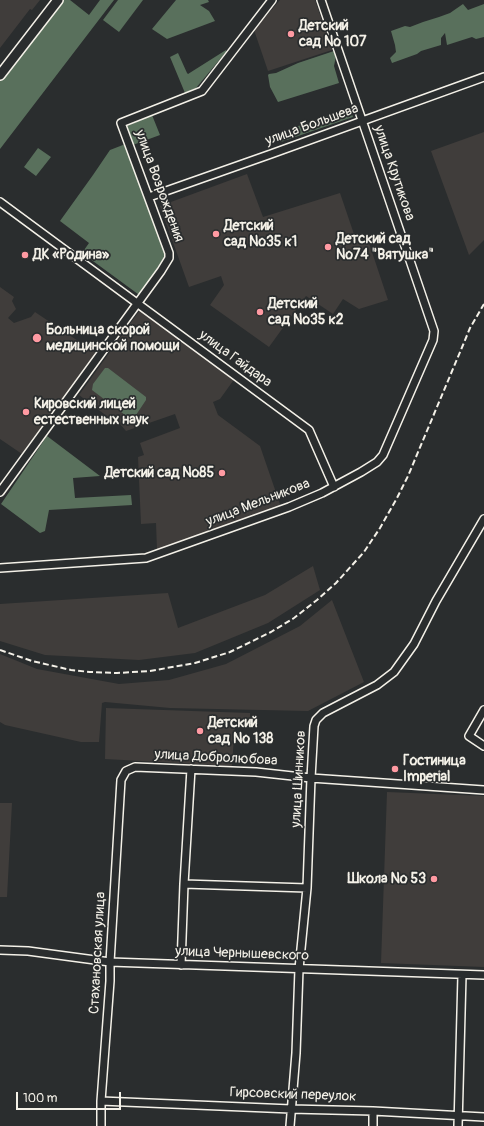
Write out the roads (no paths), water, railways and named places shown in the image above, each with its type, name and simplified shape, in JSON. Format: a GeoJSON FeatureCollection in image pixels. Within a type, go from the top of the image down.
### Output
{"type":"FeatureCollection","features":[{"type":"Feature","properties":{"kind":"main road"},"geometry":{"type":"LineString","coordinates":[[0,75],[58,0]]}},
{"type":"Feature","properties":{"kind":"street","name":"улица Возрождения"},"geometry":{"type":"LineString","coordinates":[[0,492],[138,303],[170,256],[121,123],[202,91],[272,0]]}},
{"type":"Feature","properties":{"kind":"street","name":"улица Крутикова"},"geometry":{"type":"LineString","coordinates":[[321,0],[434,331]]}},
{"type":"Feature","properties":{"kind":"street","name":"улица Большева"},"geometry":{"type":"LineString","coordinates":[[149,197],[484,77]]}},
{"type":"Feature","properties":{"kind":"street","name":"улица Гайдара"},"geometry":{"type":"LineString","coordinates":[[0,202],[309,430],[334,487]]}},
{"type":"Feature","properties":{"kind":"street","name":"улица Мельникова"},"geometry":{"type":"LineString","coordinates":[[0,568],[146,558],[290,506],[334,487],[377,462],[383,455],[433,340],[434,331]]}},
{"type":"Feature","properties":{"kind":"street","name":"улица Шинников"},"geometry":{"type":"LineString","coordinates":[[290,1126],[296,1053],[299,969],[306,888],[314,726],[316,720],[323,713],[377,685],[394,672],[414,644],[436,600],[484,519]]}},
{"type":"Feature","properties":{"kind":"street"},"geometry":{"type":"LineString","coordinates":[[484,710],[470,736],[484,746]]}},
{"type":"Feature","properties":{"kind":"street","name":"улица Добролюбова"},"geometry":{"type":"LineString","coordinates":[[121,780],[126,771],[134,766],[256,772],[311,778],[484,790]]}},
{"type":"Feature","properties":{"kind":"street"},"geometry":{"type":"LineString","coordinates":[[181,965],[191,769]]}},
{"type":"Feature","properties":{"kind":"street","name":"Стахановская улица"},"geometry":{"type":"LineString","coordinates":[[101,1126],[101,1101],[110,981],[121,780]]}},
{"type":"Feature","properties":{"kind":"street"},"geometry":{"type":"LineString","coordinates":[[184,884],[306,888]]}},
{"type":"Feature","properties":{"kind":"street","name":"улица Чернышевского"},"geometry":{"type":"LineString","coordinates":[[0,950],[28,951],[110,962],[484,976]]}},
{"type":"Feature","properties":{"kind":"street"},"geometry":{"type":"LineString","coordinates":[[458,1126],[462,975]]}},
{"type":"Feature","properties":{"kind":"street","name":"Гирсовский переулок"},"geometry":{"type":"LineString","coordinates":[[101,1101],[373,1111],[484,1117]]}},
{"type":"Feature","properties":{"kind":"street"},"geometry":{"type":"LineString","coordinates":[[373,1111],[373,1126]]}},
{"type":"Feature","properties":{"kind":"railway"},"geometry":{"type":"LineString","coordinates":[[0,650],[32,661],[71,670],[117,673],[150,671],[195,663],[230,652],[271,632],[294,618],[336,583],[364,552],[380,528],[408,476],[470,328],[484,304]]}},
{"type":"Feature","properties":{"kind":"place","name":"Детский сад № 107"},"geometry":{"type":"Point","coordinates":[291,34]}},
{"type":"Feature","properties":{"kind":"place","name":"Детский сад №35 к1"},"geometry":{"type":"Point","coordinates":[216,234]}},
{"type":"Feature","properties":{"kind":"place","name":"Детский сад №74 \"Вятушка\""},"geometry":{"type":"Point","coordinates":[328,247]}},
{"type":"Feature","properties":{"kind":"place","name":"ДК «Родина»"},"geometry":{"type":"Point","coordinates":[25,255]}},
{"type":"Feature","properties":{"kind":"place","name":"Детский сад №35 к2"},"geometry":{"type":"Point","coordinates":[260,312]}},
{"type":"Feature","properties":{"kind":"place","name":"Больница скорой медицинской помощи"},"geometry":{"type":"Point","coordinates":[37,338]}},
{"type":"Feature","properties":{"kind":"place","name":"Кировский лицей естественных наук"},"geometry":{"type":"Point","coordinates":[26,412]}},
{"type":"Feature","properties":{"kind":"place","name":"Детский сад №85"},"geometry":{"type":"Point","coordinates":[222,473]}},
{"type":"Feature","properties":{"kind":"place","name":"Детский сад № 138"},"geometry":{"type":"Point","coordinates":[200,731]}},
{"type":"Feature","properties":{"kind":"place","name":"Гостиница Imperial"},"geometry":{"type":"Point","coordinates":[395,769]}},
{"type":"Feature","properties":{"kind":"place","name":"Школа № 53"},"geometry":{"type":"Point","coordinates":[434,879]}}]}
